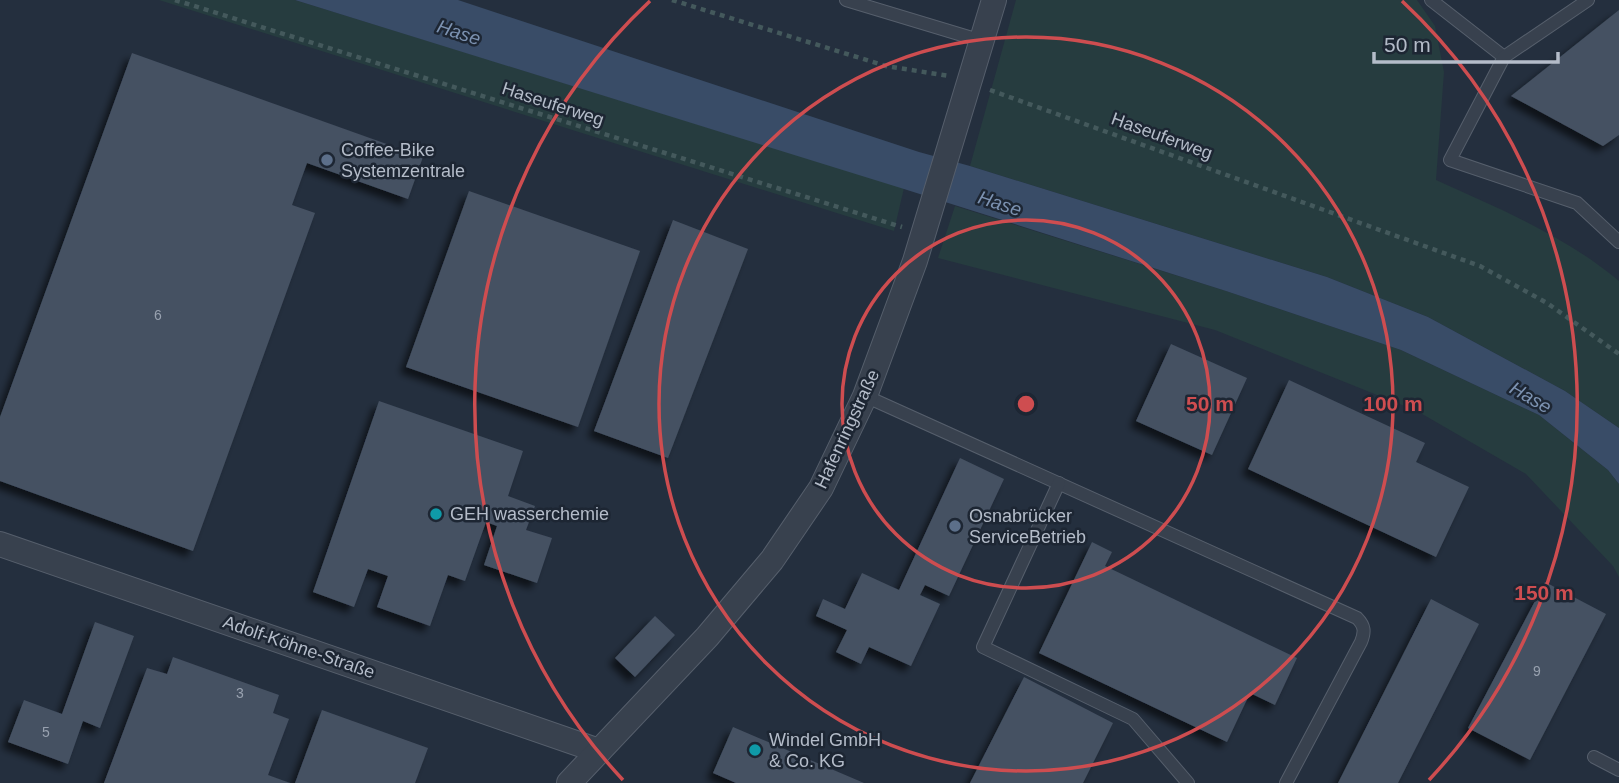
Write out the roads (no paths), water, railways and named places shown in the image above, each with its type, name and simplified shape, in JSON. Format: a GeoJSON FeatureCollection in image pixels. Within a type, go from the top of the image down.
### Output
{"type":"FeatureCollection","features":[{"type":"Feature","properties":{"kind":"street","name":"Hafenringstraße"},"geometry":{"type":"LineString","coordinates":[[569,783],[707,637],[772,560],[821,488],[865,396],[925,229],[994,0]]}},
{"type":"Feature","properties":{"kind":"street","name":"Adolf-Köhne-Straße"},"geometry":{"type":"LineString","coordinates":[[0,544],[599,751]]}},
{"type":"Feature","properties":{"kind":"lane"},"geometry":{"type":"LineString","coordinates":[[846,0],[982,41]]}},
{"type":"Feature","properties":{"kind":"lane"},"geometry":{"type":"LineString","coordinates":[[1431,0],[1504,57]]}},
{"type":"Feature","properties":{"kind":"lane"},"geometry":{"type":"LineString","coordinates":[[1588,0],[1504,57],[1450,160],[1577,203],[1619,242]]}},
{"type":"Feature","properties":{"kind":"lane"},"geometry":{"type":"LineString","coordinates":[[865,396],[1357,618],[1363,624],[1361,642],[1286,783]]}},
{"type":"Feature","properties":{"kind":"lane"},"geometry":{"type":"LineString","coordinates":[[1059,483],[983,647],[1133,719],[1188,783]]}},
{"type":"Feature","properties":{"kind":"lane"},"geometry":{"type":"LineString","coordinates":[[1594,757],[1619,770]]}},
{"type":"Feature","properties":{"kind":"water","name":"Hase"},"geometry":{"type":"Polygon","coordinates":[[[295,0],[458,0],[919,152],[1327,277],[1428,317],[1565,391],[1619,428],[1619,484],[1608,470],[1539,415],[1401,350],[1226,291],[904,189],[295,0]]]}},
{"type":"Feature","properties":{"kind":"place","name":"Coffee-Bike Systemzentrale"},"geometry":{"type":"Point","coordinates":[327,160]}},
{"type":"Feature","properties":{"kind":"place","name":"GEH wasserchemie"},"geometry":{"type":"Point","coordinates":[436,514]}},
{"type":"Feature","properties":{"kind":"place","name":"Osnabrücker ServiceBetrieb"},"geometry":{"type":"Point","coordinates":[955,526]}},
{"type":"Feature","properties":{"kind":"place","name":"Windel GmbH & Co. KG"},"geometry":{"type":"Point","coordinates":[755,750]}}]}
